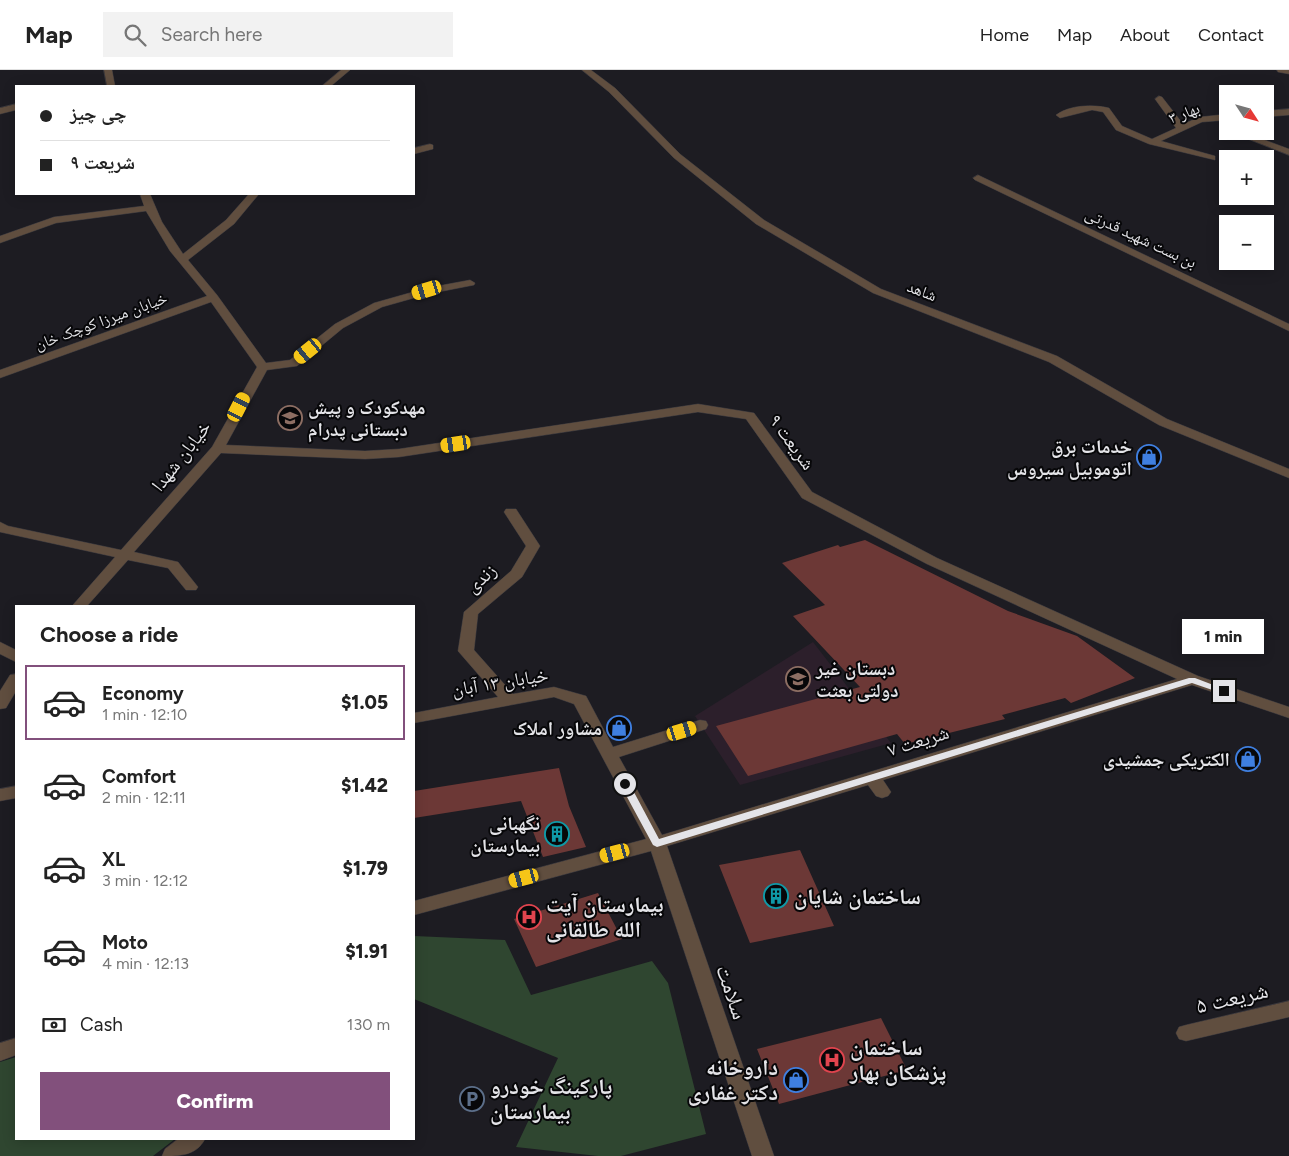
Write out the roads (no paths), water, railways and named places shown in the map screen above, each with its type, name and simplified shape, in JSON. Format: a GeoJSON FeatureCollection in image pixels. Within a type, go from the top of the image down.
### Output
{"type":"FeatureCollection","features":[{"type":"Feature","properties":{"kind":"street"},"geometry":{"type":"LineString","coordinates":[[108,70],[111,85]]}},
{"type":"Feature","properties":{"kind":"street"},"geometry":{"type":"LineString","coordinates":[[327,85],[346,70]]}},
{"type":"Feature","properties":{"kind":"street","name":"شاهد"},"geometry":{"type":"LineString","coordinates":[[586,70],[612,90],[677,156],[760,222],[877,291],[1053,359],[1163,422],[1289,474]]}},
{"type":"Feature","properties":{"kind":"street"},"geometry":{"type":"LineString","coordinates":[[1281,70],[1289,71]]}},
{"type":"Feature","properties":{"kind":"street"},"geometry":{"type":"LineString","coordinates":[[1159,99],[1182,129]]}},
{"type":"Feature","properties":{"kind":"street"},"geometry":{"type":"LineString","coordinates":[[0,111],[15,107]]}},
{"type":"Feature","properties":{"kind":"street"},"geometry":{"type":"LineString","coordinates":[[1060,115],[1092,107],[1106,110],[1119,128],[1152,142],[1212,158]]}},
{"type":"Feature","properties":{"kind":"street"},"geometry":{"type":"LineString","coordinates":[[1274,113],[1289,112]]}},
{"type":"Feature","properties":{"kind":"street","name":"بهار ۳"},"geometry":{"type":"LineString","coordinates":[[1152,142],[1200,120],[1219,118]]}},
{"type":"Feature","properties":{"kind":"street"},"geometry":{"type":"LineString","coordinates":[[1200,120],[1219,127]]}},
{"type":"Feature","properties":{"kind":"street"},"geometry":{"type":"LineString","coordinates":[[1256,140],[1289,152]]}},
{"type":"Feature","properties":{"kind":"street"},"geometry":{"type":"LineString","coordinates":[[415,151],[430,147]]}},
{"type":"Feature","properties":{"kind":"street","name":"بن بست شهید قدرتی"},"geometry":{"type":"LineString","coordinates":[[978,178],[1289,328]]}},
{"type":"Feature","properties":{"kind":"street"},"geometry":{"type":"LineString","coordinates":[[145,195],[149,208],[182,260],[213,298],[262,367],[293,363],[339,326],[378,305],[427,290],[470,283]]}},
{"type":"Feature","properties":{"kind":"street"},"geometry":{"type":"LineString","coordinates":[[182,260],[230,222],[253,195]]}},
{"type":"Feature","properties":{"kind":"street"},"geometry":{"type":"LineString","coordinates":[[0,240],[54,220],[149,208]]}},
{"type":"Feature","properties":{"kind":"street","name":"خیابان میرزا کوچک خان"},"geometry":{"type":"LineString","coordinates":[[0,374],[213,298]]}},
{"type":"Feature","properties":{"kind":"street","name":"خیابان شهدا"},"geometry":{"type":"LineString","coordinates":[[80,605],[125,557],[218,449],[262,367]]}},
{"type":"Feature","properties":{"kind":"street","name":"شریعت ۹"},"geometry":{"type":"LineString","coordinates":[[218,449],[365,455],[399,453],[698,408],[750,416],[806,495],[932,561],[1192,680],[1289,713]]}},
{"type":"Feature","properties":{"kind":"street","name":"زندی"},"geometry":{"type":"LineString","coordinates":[[509,700],[466,651],[471,612],[517,574],[534,546],[511,512]]}},
{"type":"Feature","properties":{"kind":"street"},"geometry":{"type":"LineString","coordinates":[[0,526],[3,529],[125,557],[173,565],[191,586]]}},
{"type":"Feature","properties":{"kind":"street"},"geometry":{"type":"LineString","coordinates":[[0,647],[15,655]]}},
{"type":"Feature","properties":{"kind":"street","name":"شریعت ۷"},"geometry":{"type":"LineString","coordinates":[[415,908],[657,843],[1192,680]]}},
{"type":"Feature","properties":{"kind":"street"},"geometry":{"type":"LineString","coordinates":[[0,704],[15,681]]}},
{"type":"Feature","properties":{"kind":"street","name":"خیابان ۱۳ آبان"},"geometry":{"type":"LineString","coordinates":[[415,718],[554,692],[580,700],[657,843]]}},
{"type":"Feature","properties":{"kind":"street"},"geometry":{"type":"LineString","coordinates":[[609,754],[700,725]]}},
{"type":"Feature","properties":{"kind":"street"},"geometry":{"type":"LineString","coordinates":[[872,777],[882,792]]}},
{"type":"Feature","properties":{"kind":"street"},"geometry":{"type":"LineString","coordinates":[[0,795],[15,792]]}},
{"type":"Feature","properties":{"kind":"street","name":"سلامت"},"geometry":{"type":"LineString","coordinates":[[657,843],[763,1156]]}},
{"type":"Feature","properties":{"kind":"street","name":"شریعت ۵"},"geometry":{"type":"LineString","coordinates":[[1186,1033],[1289,1009]]}},
{"type":"Feature","properties":{"kind":"street"},"geometry":{"type":"LineString","coordinates":[[0,1052],[15,1046]]}},
{"type":"Feature","properties":{"kind":"street"},"geometry":{"type":"LineString","coordinates":[[173,1156],[193,1140]]}},
{"type":"Feature","properties":{"kind":"place","name":"مهدکودک و پیش دبستانی پدرام"},"geometry":{"type":"Point","coordinates":[290,418]}},
{"type":"Feature","properties":{"kind":"place","name":"خدمات برق اتوموبیل سیروس"},"geometry":{"type":"Point","coordinates":[1149,457]}},
{"type":"Feature","properties":{"kind":"place","name":"دبستان غیر دولتی بعثت"},"geometry":{"type":"Point","coordinates":[798,679]}},
{"type":"Feature","properties":{"kind":"place","name":"مشاور املاک"},"geometry":{"type":"Point","coordinates":[619,728]}},
{"type":"Feature","properties":{"kind":"place","name":"الکتریکی جمشیدی"},"geometry":{"type":"Point","coordinates":[1248,759]}},
{"type":"Feature","properties":{"kind":"place","name":"نگهبانی بیمارستان"},"geometry":{"type":"Point","coordinates":[557,834]}},
{"type":"Feature","properties":{"kind":"place","name":"ساختمان شایان"},"geometry":{"type":"Point","coordinates":[776,896]}},
{"type":"Feature","properties":{"kind":"place","name":"بیمارستان آیت الله طالقانی"},"geometry":{"type":"Point","coordinates":[529,917]}},
{"type":"Feature","properties":{"kind":"place","name":"ساختمان پزشکان بهار"},"geometry":{"type":"Point","coordinates":[832,1060]}},
{"type":"Feature","properties":{"kind":"place","name":"داروخانه دکتر غفاری"},"geometry":{"type":"Point","coordinates":[796,1080]}},
{"type":"Feature","properties":{"kind":"place","name":"پارکینگ خودرو بیمارستان"},"geometry":{"type":"Point","coordinates":[472,1099]}}]}
